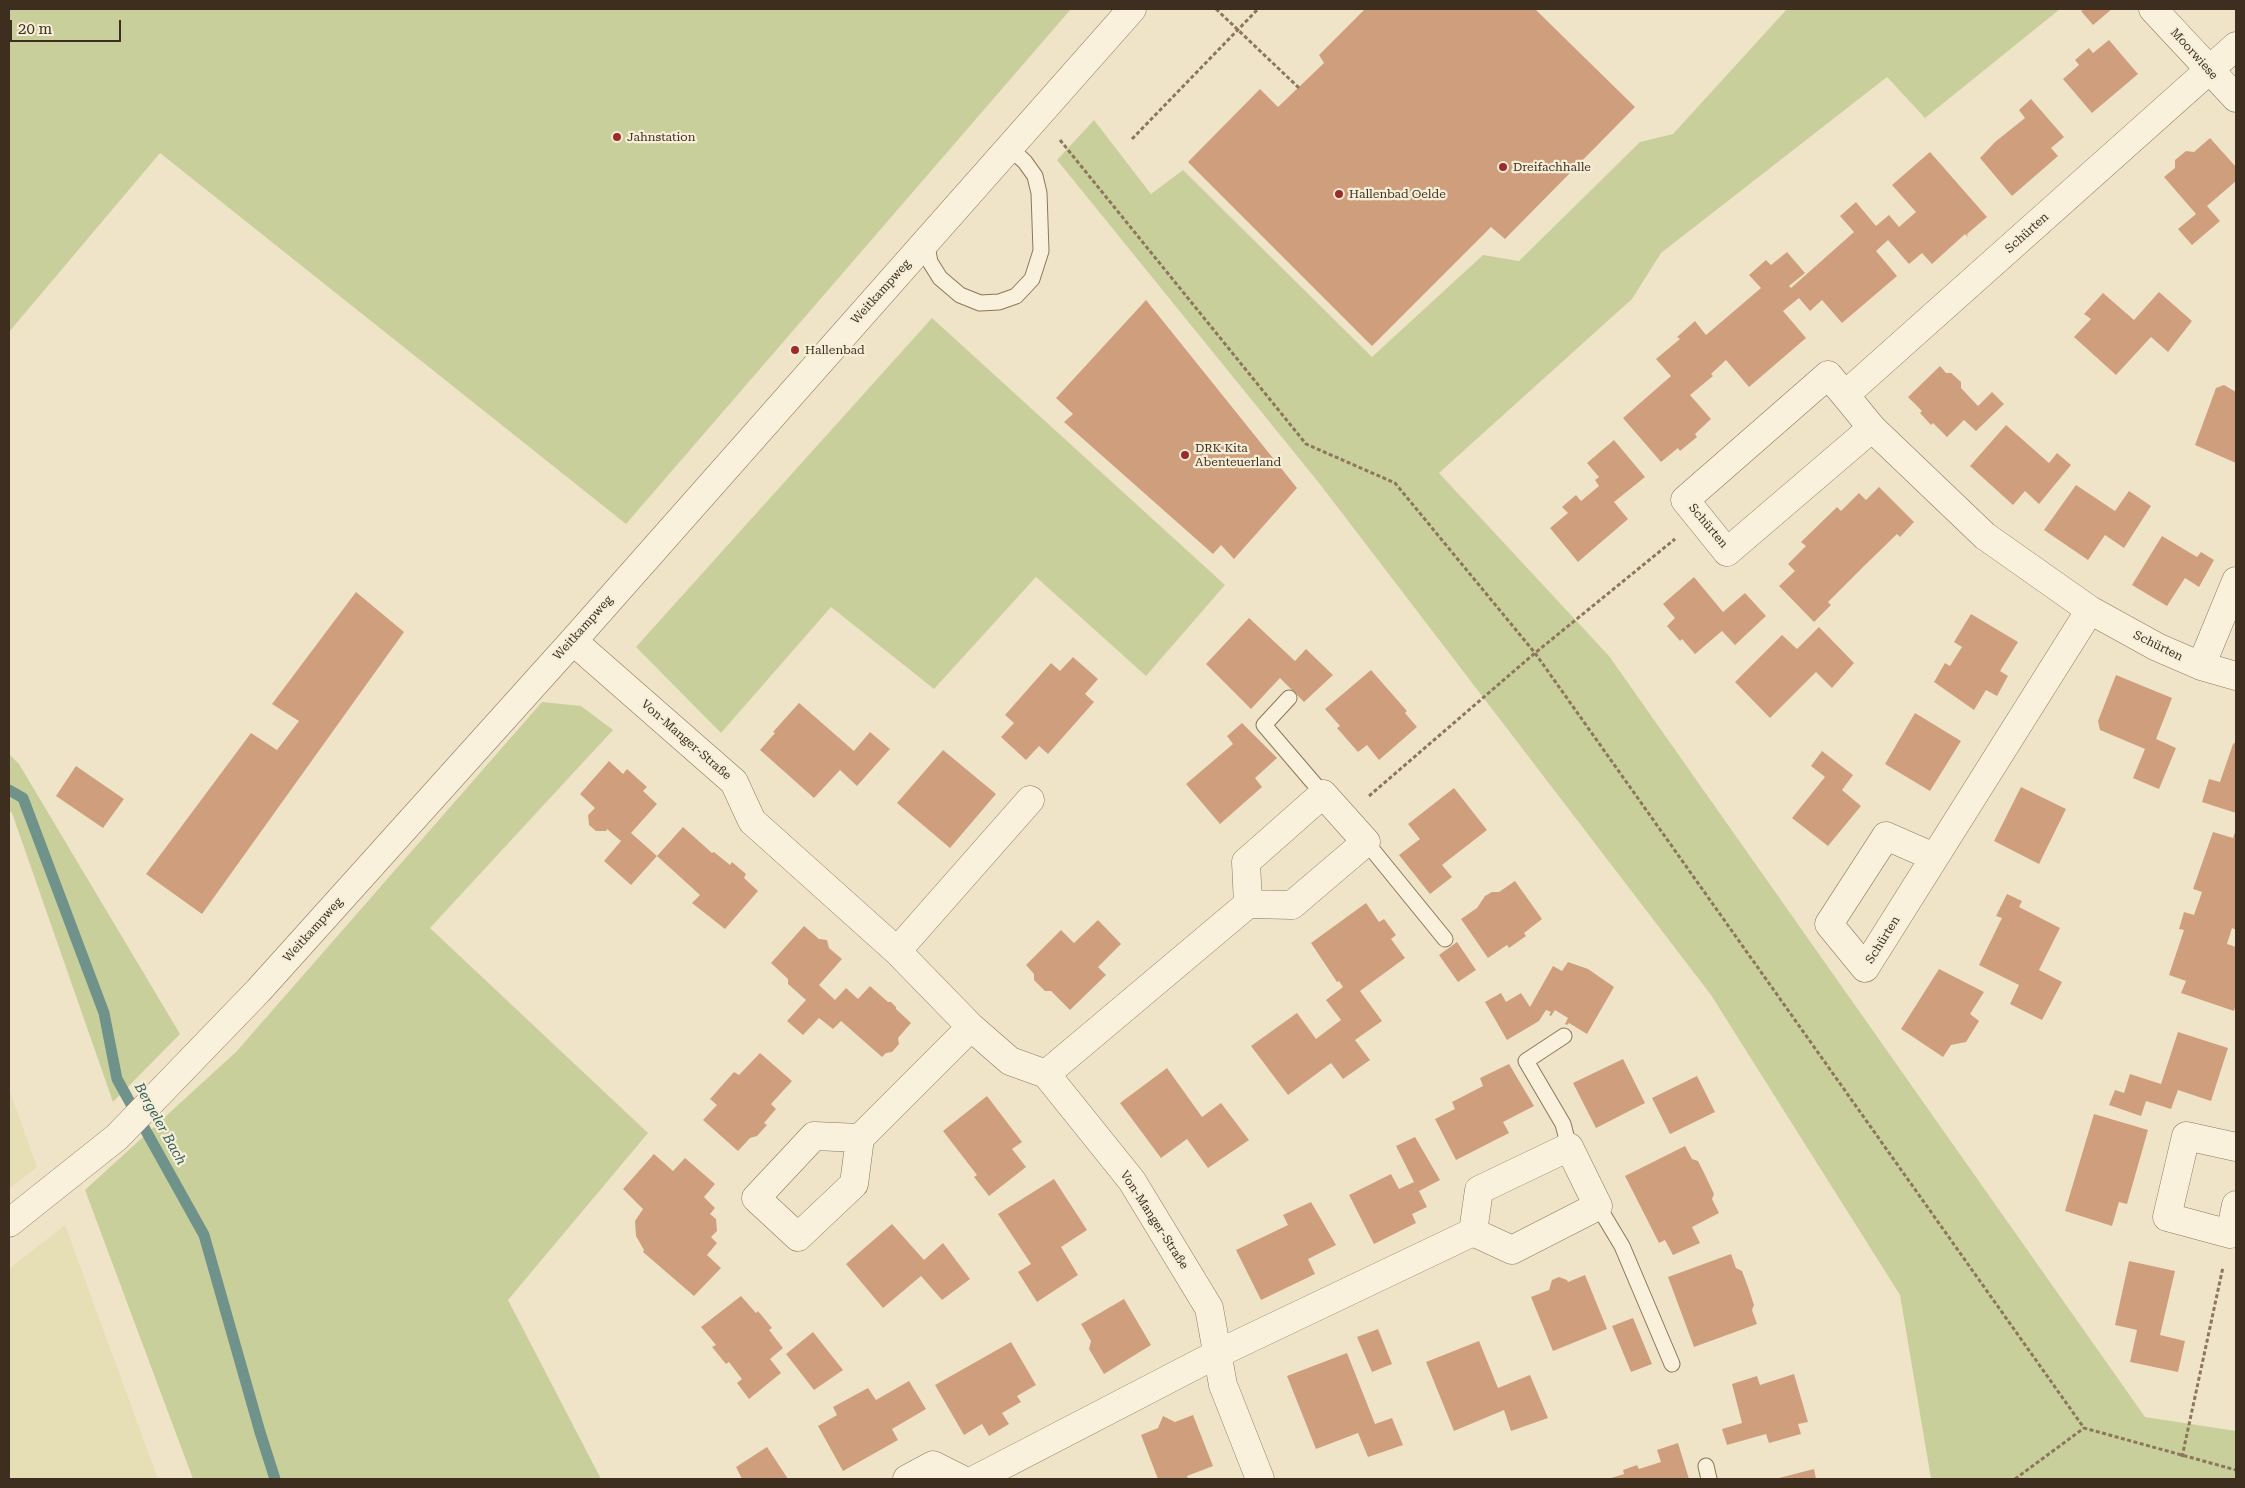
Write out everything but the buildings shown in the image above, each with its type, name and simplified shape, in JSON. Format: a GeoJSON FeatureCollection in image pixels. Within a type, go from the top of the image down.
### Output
{"type":"FeatureCollection","features":[{"type":"Feature","properties":{"kind":"street","name":"Weitkampweg"},"geometry":{"type":"LineString","coordinates":[[9,1223],[116,1137],[258,991],[573,640],[1132,9]]}},
{"type":"Feature","properties":{"kind":"street","name":"Moorwiese"},"geometry":{"type":"LineString","coordinates":[[2153,9],[2236,98]]}},
{"type":"Feature","properties":{"kind":"street","name":"Schürten"},"geometry":{"type":"LineString","coordinates":[[1845,395],[2236,46]]}},
{"type":"Feature","properties":{"kind":"street","name":"Schürten"},"geometry":{"type":"LineString","coordinates":[[1872,428],[1727,552],[1685,500],[1828,375],[1872,428],[1984,536],[2090,610],[2157,647],[2201,666],[2236,676]]}},
{"type":"Feature","properties":{"kind":"street"},"geometry":{"type":"LineString","coordinates":[[2201,666],[2236,581]]}},
{"type":"Feature","properties":{"kind":"street"},"geometry":{"type":"LineString","coordinates":[[1934,857],[2090,610]]}},
{"type":"Feature","properties":{"kind":"street","name":"Von-Manger-Straße"},"geometry":{"type":"LineString","coordinates":[[573,640],[734,782],[752,821],[897,951],[971,1027],[1010,1061],[1046,1074],[1132,1181],[1209,1308],[1223,1385],[1260,1479]]}},
{"type":"Feature","properties":{"kind":"street"},"geometry":{"type":"LineString","coordinates":[[1046,1074],[1248,904],[1292,904],[1366,842],[1323,794],[1246,862],[1248,904]]}},
{"type":"Feature","properties":{"kind":"street"},"geometry":{"type":"LineString","coordinates":[[897,951],[1030,800]]}},
{"type":"Feature","properties":{"kind":"street"},"geometry":{"type":"LineString","coordinates":[[860,1138],[971,1027]]}},
{"type":"Feature","properties":{"kind":"street"},"geometry":{"type":"LineString","coordinates":[[2236,1147],[2186,1136],[2167,1217],[2230,1234],[2236,1204]]}},
{"type":"Feature","properties":{"kind":"street"},"geometry":{"type":"LineString","coordinates":[[976,1479],[1217,1354],[1472,1232],[1512,1250],[1598,1206],[1569,1147],[1479,1190],[1472,1232]]}},
{"type":"Feature","properties":{"kind":"street"},"geometry":{"type":"LineString","coordinates":[[907,1479],[933,1465],[961,1479]]}},
{"type":"Feature","properties":{"kind":"lane"},"geometry":{"type":"LineString","coordinates":[[926,241],[930,262],[940,278],[960,296],[980,303],[999,302],[1016,296],[1032,279],[1041,251],[1039,193],[1035,176],[1025,162],[1009,147]]}},
{"type":"Feature","properties":{"kind":"lane"},"geometry":{"type":"LineString","coordinates":[[1289,698],[1264,725],[1323,794]]}},
{"type":"Feature","properties":{"kind":"lane"},"geometry":{"type":"LineString","coordinates":[[1366,842],[1445,939]]}},
{"type":"Feature","properties":{"kind":"lane"},"geometry":{"type":"LineString","coordinates":[[1564,1036],[1526,1061],[1563,1124],[1569,1147]]}},
{"type":"Feature","properties":{"kind":"lane"},"geometry":{"type":"LineString","coordinates":[[1598,1206],[1622,1246],[1672,1364]]}},
{"type":"Feature","properties":{"kind":"path"},"geometry":{"type":"LineString","coordinates":[[1216,9],[1299,88]]}},
{"type":"Feature","properties":{"kind":"path"},"geometry":{"type":"LineString","coordinates":[[1132,138],[1258,9]]}},
{"type":"Feature","properties":{"kind":"path"},"geometry":{"type":"LineString","coordinates":[[1038,114],[1306,444],[1395,483],[1535,653],[2084,1428],[2182,1457],[2236,1470]]}},
{"type":"Feature","properties":{"kind":"path"},"geometry":{"type":"LineString","coordinates":[[1345,817],[1535,653],[1700,518]]}},
{"type":"Feature","properties":{"kind":"path"},"geometry":{"type":"LineString","coordinates":[[2182,1457],[2230,1234]]}},
{"type":"Feature","properties":{"kind":"path"},"geometry":{"type":"LineString","coordinates":[[2015,1479],[2084,1428]]}},
{"type":"Feature","properties":{"kind":"shaded area"},"geometry":{"type":"Polygon","coordinates":[[[9,1089],[37,1167],[9,1189],[9,1089]]]}},
{"type":"Feature","properties":{"kind":"shaded area"},"geometry":{"type":"Polygon","coordinates":[[[65,1225],[158,1479],[9,1479],[9,1269],[65,1225]]]}},
{"type":"Feature","properties":{"kind":"green space"},"geometry":{"type":"Polygon","coordinates":[[[9,9],[1071,9],[626,524],[160,153],[9,332],[9,9]]]}},
{"type":"Feature","properties":{"kind":"green space"},"geometry":{"type":"Polygon","coordinates":[[[1787,9],[2060,9],[1925,118],[1887,77],[1661,253],[1632,299],[1439,473],[1609,656],[2145,1417],[2236,1431],[2236,1479],[1931,1479],[1900,1295],[1711,995],[1319,483],[1057,160],[1094,120],[1151,194],[1183,170],[1372,357],[1483,255],[1519,261],[1640,142],[1673,134],[1787,9]]]}},
{"type":"Feature","properties":{"kind":"green space"},"geometry":{"type":"Polygon","coordinates":[[[932,318],[1225,585],[1146,676],[1036,577],[934,689],[831,607],[721,733],[636,647],[932,318]]]}},
{"type":"Feature","properties":{"kind":"green space"},"geometry":{"type":"Polygon","coordinates":[[[542,702],[581,706],[613,730],[430,928],[648,1133],[508,1300],[601,1479],[193,1479],[85,1190],[236,1052],[542,702]]]}},
{"type":"Feature","properties":{"kind":"green space"},"geometry":{"type":"Polygon","coordinates":[[[9,754],[19,764],[180,1034],[113,1102],[12,813],[9,811],[9,754]]]}},
{"type":"Feature","properties":{"kind":"waterway","name":"Bergeler Bach"},"geometry":{"type":"LineString","coordinates":[[9,790],[23,798],[104,1013],[117,1079],[204,1235],[275,1479]]}},
{"type":"Feature","properties":{"kind":"place","name":"Jahnstation"},"geometry":{"type":"Point","coordinates":[617,137]}},
{"type":"Feature","properties":{"kind":"place","name":"Dreifachhalle"},"geometry":{"type":"Point","coordinates":[1503,167]}},
{"type":"Feature","properties":{"kind":"place","name":"Hallenbad Oelde"},"geometry":{"type":"Point","coordinates":[1339,194]}},
{"type":"Feature","properties":{"kind":"place","name":"Hallenbad"},"geometry":{"type":"Point","coordinates":[795,350]}},
{"type":"Feature","properties":{"kind":"place","name":"DRK Kita Abenteuerland"},"geometry":{"type":"Point","coordinates":[1185,455]}}]}
